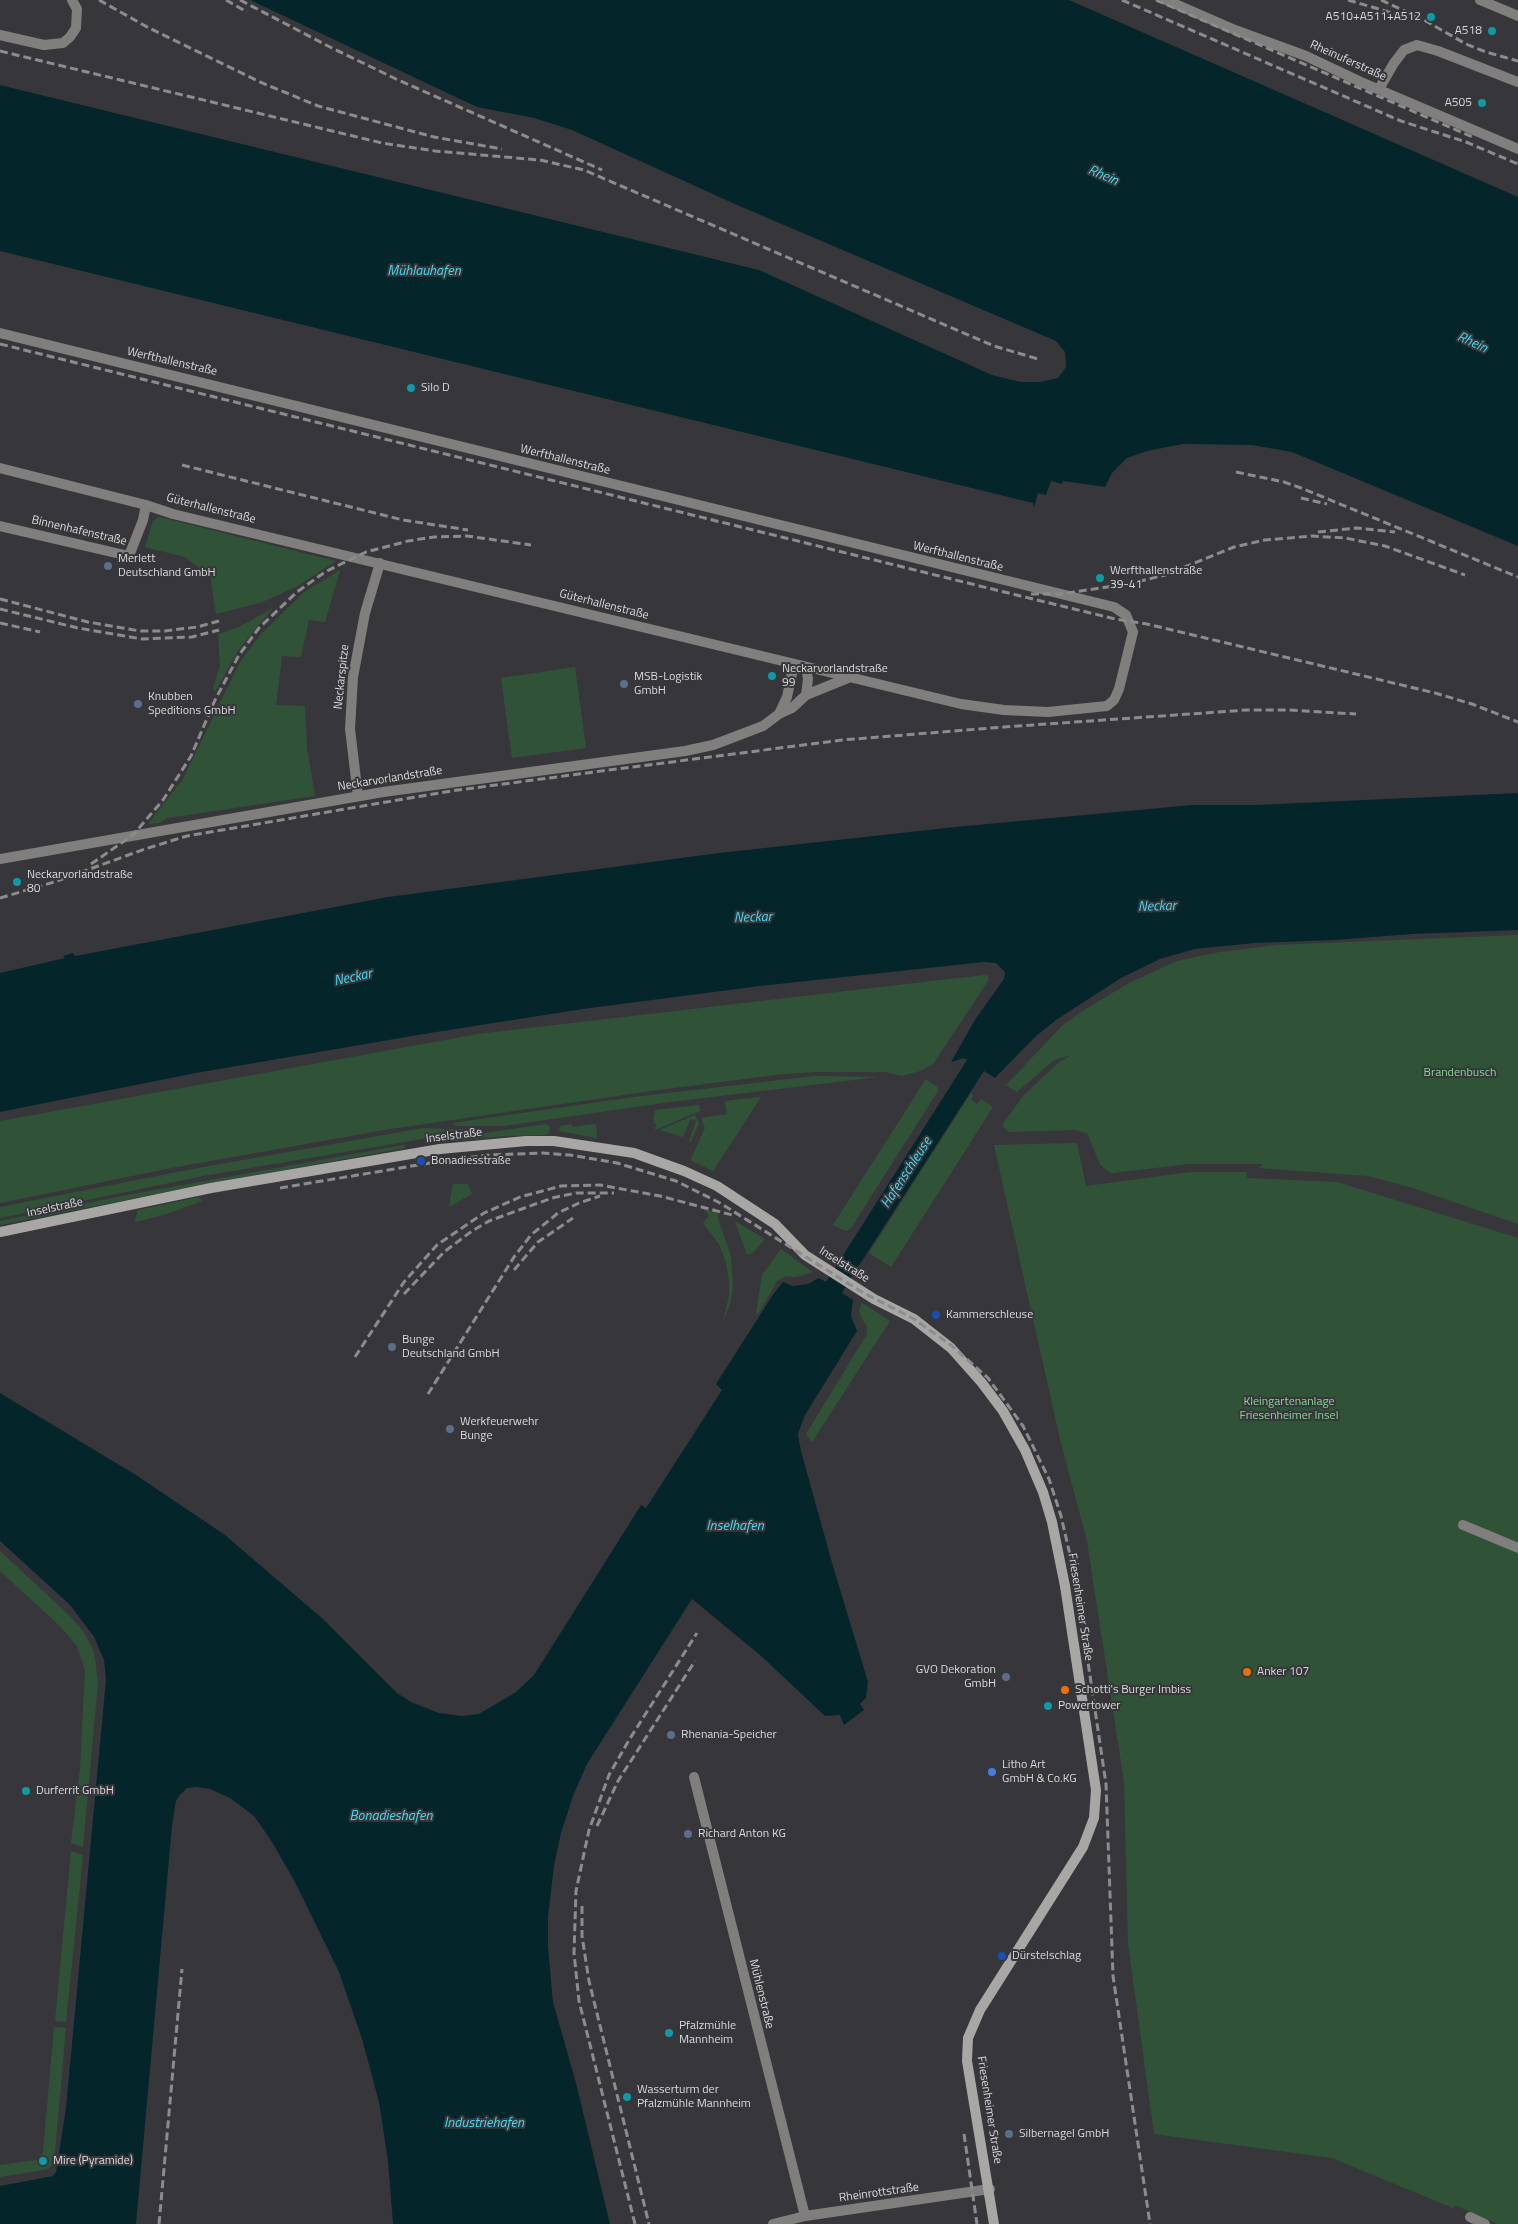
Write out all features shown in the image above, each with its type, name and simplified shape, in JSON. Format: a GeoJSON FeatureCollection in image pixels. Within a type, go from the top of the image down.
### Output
{"type":"FeatureCollection","features":[{"type":"Feature","properties":{"kind":"street","name":"Rheinuferstraße"},"geometry":{"type":"LineString","coordinates":[[1166,0],[1235,30],[1306,56],[1518,150]]}},
{"type":"Feature","properties":{"kind":"street"},"geometry":{"type":"LineString","coordinates":[[1480,0],[1518,16]]}},
{"type":"Feature","properties":{"kind":"street"},"geometry":{"type":"LineString","coordinates":[[0,35],[44,45],[62,43],[70,37],[76,28],[77,9],[73,1]]}},
{"type":"Feature","properties":{"kind":"street"},"geometry":{"type":"LineString","coordinates":[[1380,89],[1394,63],[1404,50],[1417,45],[1438,51],[1518,82]]}},
{"type":"Feature","properties":{"kind":"street","name":"Werfthallenstraße"},"geometry":{"type":"LineString","coordinates":[[0,333],[1114,607],[1123,612]]}},
{"type":"Feature","properties":{"kind":"street","name":"Güterhallenstraße"},"geometry":{"type":"LineString","coordinates":[[0,468],[146,505],[173,514],[806,668],[961,704],[1004,710],[1048,712],[1104,707],[1114,700],[1119,689],[1133,632],[1130,621],[1123,612]]}},
{"type":"Feature","properties":{"kind":"street","name":"Binnenhafenstraße"},"geometry":{"type":"LineString","coordinates":[[0,526],[129,556],[143,520],[146,505]]}},
{"type":"Feature","properties":{"kind":"street","name":"Neckarspitze"},"geometry":{"type":"LineString","coordinates":[[358,796],[350,729],[352,677],[365,613],[380,563]]}},
{"type":"Feature","properties":{"kind":"street"},"geometry":{"type":"LineString","coordinates":[[779,714],[787,698],[794,664]]}},
{"type":"Feature","properties":{"kind":"street"},"geometry":{"type":"LineString","coordinates":[[806,668],[808,679],[806,695]]}},
{"type":"Feature","properties":{"kind":"street","name":"Neckarvorlandstraße"},"geometry":{"type":"LineString","coordinates":[[0,859],[358,796],[685,750],[734,738],[763,726],[779,714],[792,708],[806,695],[848,678]]}},
{"type":"Feature","properties":{"kind":"street"},"geometry":{"type":"LineString","coordinates":[[0,851],[12,856]]}},
{"type":"Feature","properties":{"kind":"street","name":"Inselstraße"},"geometry":{"type":"LineString","coordinates":[[0,1232],[211,1188],[440,1149],[526,1141],[554,1141],[634,1153],[701,1178],[776,1224],[802,1252],[874,1299]]}},
{"type":"Feature","properties":{"kind":"street","name":"Friesenheimer Straße"},"geometry":{"type":"LineString","coordinates":[[874,1299],[914,1320],[951,1348],[991,1394],[1025,1450],[1052,1522],[1065,1586],[1096,1790],[1094,1818],[1083,1847],[980,2010],[968,2038],[968,2061],[990,2189],[994,2224]]}},
{"type":"Feature","properties":{"kind":"street"},"geometry":{"type":"LineString","coordinates":[[1463,1525],[1518,1548]]}},
{"type":"Feature","properties":{"kind":"street","name":"Mühlenstraße"},"geometry":{"type":"LineString","coordinates":[[694,1777],[804,2216]]}},
{"type":"Feature","properties":{"kind":"street","name":"Rheinrottstraße"},"geometry":{"type":"LineString","coordinates":[[773,2224],[804,2216],[990,2189]]}},
{"type":"Feature","properties":{"kind":"street"},"geometry":{"type":"LineString","coordinates":[[1470,2217],[1485,2224]]}},
{"type":"Feature","properties":{"kind":"green space"},"geometry":{"type":"Polygon","coordinates":[[[159,517],[336,561],[296,587],[262,602],[216,614],[210,576],[185,557],[145,547],[153,521],[159,517]]]}},
{"type":"Feature","properties":{"kind":"green space"},"geometry":{"type":"Polygon","coordinates":[[[340,570],[325,622],[309,620],[301,657],[282,656],[276,705],[305,706],[307,748],[315,796],[167,818],[159,823],[148,824],[183,779],[240,662],[261,634],[304,592],[340,570]]]}},
{"type":"Feature","properties":{"kind":"green space"},"geometry":{"type":"Polygon","coordinates":[[[273,608],[239,649],[215,692],[213,688],[220,666],[218,634],[239,627],[273,608]]]}},
{"type":"Feature","properties":{"kind":"green space"},"geometry":{"type":"Polygon","coordinates":[[[575,667],[586,748],[512,758],[501,678],[575,667]]]}},
{"type":"Feature","properties":{"kind":"green space","name":"Brandenbusch"},"geometry":{"type":"Polygon","coordinates":[[[1518,935],[1518,1224],[1413,1188],[1368,1176],[1259,1168],[1263,1164],[1189,1164],[1112,1173],[1100,1164],[1087,1133],[1075,1130],[1009,1132],[1002,1125],[1024,1095],[1058,1063],[1071,1055],[1054,1060],[1017,1092],[1006,1085],[1062,1026],[1084,1010],[1129,983],[1177,961],[1220,952],[1277,945],[1518,935]]]}},
{"type":"Feature","properties":{"kind":"green space"},"geometry":{"type":"Polygon","coordinates":[[[988,976],[988,981],[933,1064],[920,1071],[902,1076],[885,1072],[816,1072],[783,1074],[658,1090],[390,1129],[171,1168],[0,1203],[0,1121],[478,1034],[988,976]]]}},
{"type":"Feature","properties":{"kind":"green space"},"geometry":{"type":"Polygon","coordinates":[[[815,1076],[878,1077],[662,1103],[504,1126],[456,1126],[453,1123],[634,1097],[815,1076]]]}},
{"type":"Feature","properties":{"kind":"green space"},"geometry":{"type":"Polygon","coordinates":[[[926,1079],[937,1087],[938,1091],[851,1228],[846,1231],[833,1225],[926,1079]]]}},
{"type":"Feature","properties":{"kind":"green space"},"geometry":{"type":"Polygon","coordinates":[[[971,1093],[973,1095],[971,1100],[977,1104],[981,1099],[993,1107],[891,1267],[869,1253],[971,1093]]]}},
{"type":"Feature","properties":{"kind":"green space"},"geometry":{"type":"Polygon","coordinates":[[[761,1097],[713,1171],[692,1161],[691,1159],[705,1128],[701,1118],[727,1114],[725,1101],[761,1097]]]}},
{"type":"Feature","properties":{"kind":"green space"},"geometry":{"type":"Polygon","coordinates":[[[699,1105],[700,1111],[655,1130],[656,1124],[653,1123],[655,1110],[699,1105]]]}},
{"type":"Feature","properties":{"kind":"green space"},"geometry":{"type":"Polygon","coordinates":[[[695,1115],[699,1123],[691,1142],[689,1141],[696,1121],[690,1119],[683,1137],[660,1130],[695,1115]]]}},
{"type":"Feature","properties":{"kind":"green space"},"geometry":{"type":"Polygon","coordinates":[[[546,1124],[550,1127],[549,1133],[546,1135],[505,1136],[445,1142],[445,1139],[546,1124]]]}},
{"type":"Feature","properties":{"kind":"green space"},"geometry":{"type":"Polygon","coordinates":[[[572,1124],[572,1127],[596,1124],[597,1138],[559,1131],[560,1126],[572,1124]]]}},
{"type":"Feature","properties":{"kind":"green space"},"geometry":{"type":"Polygon","coordinates":[[[423,1128],[475,1130],[203,1176],[0,1218],[0,1207],[193,1169],[423,1128]]]}},
{"type":"Feature","properties":{"kind":"green space","name":"Kleingartenanlage Friesenheimer Insel"},"geometry":{"type":"Polygon","coordinates":[[[1077,1143],[1086,1186],[1191,1172],[1246,1172],[1247,1178],[1337,1182],[1518,1238],[1518,2224],[1497,2224],[1455,2205],[1453,2208],[1332,2158],[1154,2134],[1128,1943],[1124,1782],[1087,1541],[1060,1439],[994,1145],[1077,1143]]]}},
{"type":"Feature","properties":{"kind":"green space"},"geometry":{"type":"Polygon","coordinates":[[[404,1145],[405,1148],[206,1184],[0,1225],[0,1221],[122,1196],[404,1145]]]}},
{"type":"Feature","properties":{"kind":"green space"},"geometry":{"type":"Polygon","coordinates":[[[453,1184],[468,1184],[472,1194],[449,1207],[453,1184]]]}},
{"type":"Feature","properties":{"kind":"green space"},"geometry":{"type":"Polygon","coordinates":[[[199,1197],[202,1201],[170,1213],[136,1222],[135,1220],[138,1210],[199,1197]]]}},
{"type":"Feature","properties":{"kind":"green space"},"geometry":{"type":"Polygon","coordinates":[[[704,1209],[718,1213],[718,1219],[731,1256],[733,1288],[731,1301],[723,1322],[729,1296],[726,1263],[719,1244],[703,1223],[709,1216],[704,1209]]]}},
{"type":"Feature","properties":{"kind":"green space"},"geometry":{"type":"Polygon","coordinates":[[[735,1221],[765,1239],[753,1253],[747,1255],[735,1221]]]}},
{"type":"Feature","properties":{"kind":"green space"},"geometry":{"type":"Polygon","coordinates":[[[781,1249],[813,1272],[795,1277],[786,1276],[777,1281],[756,1315],[762,1275],[781,1249]]]}},
{"type":"Feature","properties":{"kind":"green space"},"geometry":{"type":"Polygon","coordinates":[[[862,1303],[890,1321],[812,1442],[806,1434],[867,1334],[867,1326],[859,1311],[862,1303]]]}},
{"type":"Feature","properties":{"kind":"green space"},"geometry":{"type":"Polygon","coordinates":[[[0,1551],[71,1617],[85,1634],[94,1652],[98,1683],[83,1847],[71,1843],[80,1768],[85,1670],[77,1646],[61,1627],[0,1571],[0,1551]]]}},
{"type":"Feature","properties":{"kind":"green space"},"geometry":{"type":"Polygon","coordinates":[[[71,1851],[83,1855],[66,2022],[55,2021],[71,1851]]]}},
{"type":"Feature","properties":{"kind":"green space"},"geometry":{"type":"Polygon","coordinates":[[[54,2027],[66,2028],[54,2163],[48,2169],[0,2177],[0,2165],[37,2160],[43,2152],[54,2027]]]}},
{"type":"Feature","properties":{"kind":"water"},"geometry":{"type":"Polygon","coordinates":[[[250,0],[1069,0],[1518,197],[1518,546],[1292,452],[1252,445],[1183,444],[1147,451],[1127,458],[1112,473],[1105,487],[1063,481],[1062,484],[1051,481],[1046,495],[1038,493],[1034,508],[1033,503],[0,251],[0,85],[759,270],[992,375],[1021,382],[1040,382],[1058,378],[1066,367],[1065,352],[1056,341],[737,205],[572,130],[534,118],[477,107],[250,0]]]}},
{"type":"Feature","properties":{"kind":"water"},"geometry":{"type":"Polygon","coordinates":[[[1518,793],[1518,930],[1255,943],[1195,949],[1160,959],[1121,978],[1056,1020],[1035,1037],[995,1078],[984,1071],[853,1275],[842,1293],[853,1300],[851,1316],[857,1331],[805,1415],[798,1434],[833,1566],[868,1682],[866,1698],[860,1704],[864,1710],[844,1725],[840,1715],[825,1716],[760,1655],[692,1599],[587,1764],[573,1796],[561,1833],[554,1866],[548,1917],[548,1947],[553,2002],[576,2083],[610,2224],[393,2224],[388,2161],[379,2102],[362,2039],[339,1972],[295,1882],[272,1842],[254,1816],[230,1798],[210,1789],[196,1787],[187,1788],[176,1801],[172,1826],[136,2224],[0,2224],[0,2186],[53,2176],[56,2172],[66,2108],[106,1679],[104,1660],[94,1637],[70,1605],[0,1541],[0,1393],[136,1475],[225,1535],[323,1619],[397,1693],[411,1702],[439,1713],[461,1716],[479,1714],[516,1692],[534,1675],[641,1505],[646,1508],[722,1390],[716,1384],[774,1293],[783,1282],[793,1286],[808,1284],[819,1278],[826,1282],[967,1060],[964,1058],[951,1062],[976,1018],[1004,979],[1005,972],[996,963],[984,962],[760,986],[583,1009],[196,1073],[0,1112],[0,973],[65,958],[63,956],[73,953],[75,956],[388,897],[719,853],[955,827],[1192,805],[1255,805],[1518,793]]]}},
{"type":"Feature","properties":{"kind":"railway"},"geometry":{"type":"LineString","coordinates":[[99,0],[149,28],[260,82],[318,106],[434,137],[502,149]]}},
{"type":"Feature","properties":{"kind":"railway"},"geometry":{"type":"LineString","coordinates":[[226,0],[247,12]]}},
{"type":"Feature","properties":{"kind":"railway"},"geometry":{"type":"LineString","coordinates":[[240,0],[396,79],[602,170]]}},
{"type":"Feature","properties":{"kind":"railway"},"geometry":{"type":"LineString","coordinates":[[1122,0],[1401,121],[1466,142],[1518,164]]}},
{"type":"Feature","properties":{"kind":"railway"},"geometry":{"type":"LineString","coordinates":[[1156,0],[1475,138]]}},
{"type":"Feature","properties":{"kind":"railway"},"geometry":{"type":"LineString","coordinates":[[1348,0],[1399,15]]}},
{"type":"Feature","properties":{"kind":"railway"},"geometry":{"type":"LineString","coordinates":[[1381,0],[1424,20],[1466,44],[1518,61]]}},
{"type":"Feature","properties":{"kind":"railway"},"geometry":{"type":"LineString","coordinates":[[0,51],[382,143],[435,151],[540,160],[584,170],[994,346],[1038,359]]}},
{"type":"Feature","properties":{"kind":"railway"},"geometry":{"type":"LineString","coordinates":[[0,344],[1115,619],[1147,624],[1435,693],[1472,704],[1518,722]]}},
{"type":"Feature","properties":{"kind":"railway"},"geometry":{"type":"LineString","coordinates":[[182,465],[403,520],[468,530]]}},
{"type":"Feature","properties":{"kind":"railway"},"geometry":{"type":"LineString","coordinates":[[1236,472],[1284,482],[1301,488],[1518,577]]}},
{"type":"Feature","properties":{"kind":"railway"},"geometry":{"type":"LineString","coordinates":[[1301,498],[1327,504]]}},
{"type":"Feature","properties":{"kind":"railway"},"geometry":{"type":"LineString","coordinates":[[1318,532],[1356,528],[1395,532]]}},
{"type":"Feature","properties":{"kind":"railway"},"geometry":{"type":"LineString","coordinates":[[91,864],[133,835],[163,800],[191,756],[215,700],[239,655],[259,628],[297,592],[325,572],[366,552],[408,541],[434,537],[467,536],[531,545]]}},
{"type":"Feature","properties":{"kind":"railway"},"geometry":{"type":"LineString","coordinates":[[1031,594],[1061,594],[1133,583],[1165,575],[1234,547],[1265,540],[1312,536],[1345,538],[1385,546],[1465,575]]}},
{"type":"Feature","properties":{"kind":"railway"},"geometry":{"type":"LineString","coordinates":[[0,599],[88,622],[140,631],[165,631],[197,627],[219,621]]}},
{"type":"Feature","properties":{"kind":"railway"},"geometry":{"type":"LineString","coordinates":[[0,609],[78,628],[142,639],[192,637],[219,630]]}},
{"type":"Feature","properties":{"kind":"railway"},"geometry":{"type":"LineString","coordinates":[[0,623],[40,632]]}},
{"type":"Feature","properties":{"kind":"railway"},"geometry":{"type":"LineString","coordinates":[[0,898],[54,882],[187,836],[451,791],[842,740],[1247,710],[1289,710],[1356,714]]}},
{"type":"Feature","properties":{"kind":"railway"},"geometry":{"type":"LineString","coordinates":[[280,1188],[442,1161],[490,1155],[542,1153],[570,1155],[617,1163],[676,1181],[720,1203],[862,1292],[914,1319],[952,1346],[988,1378],[1023,1426],[1049,1479],[1061,1516],[1076,1581],[1106,1784],[1113,1976],[1150,2224]]}},
{"type":"Feature","properties":{"kind":"railway"},"geometry":{"type":"LineString","coordinates":[[355,1357],[404,1282],[437,1245],[484,1213],[520,1197],[561,1186],[600,1185],[660,1196],[732,1215]]}},
{"type":"Feature","properties":{"kind":"railway"},"geometry":{"type":"LineString","coordinates":[[404,1294],[444,1252],[489,1221],[552,1198],[576,1193],[614,1193]]}},
{"type":"Feature","properties":{"kind":"railway"},"geometry":{"type":"LineString","coordinates":[[428,1394],[514,1257],[531,1235],[558,1213],[600,1196]]}},
{"type":"Feature","properties":{"kind":"railway"},"geometry":{"type":"LineString","coordinates":[[514,1270],[538,1242],[573,1218]]}},
{"type":"Feature","properties":{"kind":"railway"},"geometry":{"type":"LineString","coordinates":[[635,2224],[579,2001],[574,1953],[576,1891],[589,1830],[609,1775],[697,1633]]}},
{"type":"Feature","properties":{"kind":"railway"},"geometry":{"type":"LineString","coordinates":[[597,1826],[618,1781],[695,1661]]}},
{"type":"Feature","properties":{"kind":"railway"},"geometry":{"type":"LineString","coordinates":[[582,1906],[582,1936],[589,1981],[649,2224]]}},
{"type":"Feature","properties":{"kind":"railway"},"geometry":{"type":"LineString","coordinates":[[159,2224],[182,1969]]}},
{"type":"Feature","properties":{"kind":"railway"},"geometry":{"type":"LineString","coordinates":[[964,2134],[977,2224]]}},
{"type":"Feature","properties":{"kind":"place","name":"A510+A511+A512"},"geometry":{"type":"Point","coordinates":[1431,17]}},
{"type":"Feature","properties":{"kind":"place","name":"A518"},"geometry":{"type":"Point","coordinates":[1492,31]}},
{"type":"Feature","properties":{"kind":"place","name":"A505"},"geometry":{"type":"Point","coordinates":[1482,103]}},
{"type":"Feature","properties":{"kind":"place","name":"Silo D"},"geometry":{"type":"Point","coordinates":[411,388]}},
{"type":"Feature","properties":{"kind":"place","name":"Merlett Deutschland GmbH"},"geometry":{"type":"Point","coordinates":[108,566]}},
{"type":"Feature","properties":{"kind":"place","name":"Werfthallenstraße 39-41"},"geometry":{"type":"Point","coordinates":[1100,578]}},
{"type":"Feature","properties":{"kind":"place","name":"Neckarvorlandstraße 99"},"geometry":{"type":"Point","coordinates":[772,676]}},
{"type":"Feature","properties":{"kind":"place","name":"MSB-Logistik GmbH"},"geometry":{"type":"Point","coordinates":[624,684]}},
{"type":"Feature","properties":{"kind":"place","name":"Knubben Speditions GmbH"},"geometry":{"type":"Point","coordinates":[138,704]}},
{"type":"Feature","properties":{"kind":"place","name":"Neckarvorlandstraße 80"},"geometry":{"type":"Point","coordinates":[17,882]}},
{"type":"Feature","properties":{"kind":"place","name":"Bonadiesstraße"},"geometry":{"type":"Point","coordinates":[421,1161]}},
{"type":"Feature","properties":{"kind":"place","name":"Kammerschleuse"},"geometry":{"type":"Point","coordinates":[936,1315]}},
{"type":"Feature","properties":{"kind":"place","name":"Bunge Deutschland GmbH"},"geometry":{"type":"Point","coordinates":[392,1347]}},
{"type":"Feature","properties":{"kind":"place","name":"Werkfeuerwehr Bunge"},"geometry":{"type":"Point","coordinates":[450,1429]}},
{"type":"Feature","properties":{"kind":"place","name":"Anker 107"},"geometry":{"type":"Point","coordinates":[1247,1672]}},
{"type":"Feature","properties":{"kind":"place","name":"GVO Dekoration GmbH"},"geometry":{"type":"Point","coordinates":[1006,1677]}},
{"type":"Feature","properties":{"kind":"place","name":"Schotti's Burger Imbiss"},"geometry":{"type":"Point","coordinates":[1065,1690]}},
{"type":"Feature","properties":{"kind":"place","name":"Powertower"},"geometry":{"type":"Point","coordinates":[1048,1706]}},
{"type":"Feature","properties":{"kind":"place","name":"Rhenania-Speicher"},"geometry":{"type":"Point","coordinates":[671,1735]}},
{"type":"Feature","properties":{"kind":"place","name":"Litho Art GmbH & Co.KG"},"geometry":{"type":"Point","coordinates":[992,1772]}},
{"type":"Feature","properties":{"kind":"place","name":"Durferrit GmbH"},"geometry":{"type":"Point","coordinates":[26,1791]}},
{"type":"Feature","properties":{"kind":"place","name":"Richard Anton KG"},"geometry":{"type":"Point","coordinates":[688,1834]}},
{"type":"Feature","properties":{"kind":"place","name":"Dürstelschlag"},"geometry":{"type":"Point","coordinates":[1002,1956]}},
{"type":"Feature","properties":{"kind":"place","name":"Pfalzmühle Mannheim"},"geometry":{"type":"Point","coordinates":[669,2033]}},
{"type":"Feature","properties":{"kind":"place","name":"Wasserturm der Pfalzmühle Mannheim"},"geometry":{"type":"Point","coordinates":[627,2097]}},
{"type":"Feature","properties":{"kind":"place","name":"Silbernagel GmbH"},"geometry":{"type":"Point","coordinates":[1009,2134]}},
{"type":"Feature","properties":{"kind":"place","name":"Mire (Pyramide)"},"geometry":{"type":"Point","coordinates":[43,2161]}},
{"type":"Feature","properties":{"kind":"water label","name":"Rhein"},"geometry":{"type":"Point","coordinates":[1103,176]}},
{"type":"Feature","properties":{"kind":"water label","name":"Mühlauhafen"},"geometry":{"type":"Point","coordinates":[424,272]}},
{"type":"Feature","properties":{"kind":"water label","name":"Rhein"},"geometry":{"type":"Point","coordinates":[1472,343]}},
{"type":"Feature","properties":{"kind":"water label","name":"Neckar"},"geometry":{"type":"Point","coordinates":[1157,907]}},
{"type":"Feature","properties":{"kind":"water label","name":"Neckar"},"geometry":{"type":"Point","coordinates":[753,918]}},
{"type":"Feature","properties":{"kind":"water label","name":"Neckar"},"geometry":{"type":"Point","coordinates":[353,978]}},
{"type":"Feature","properties":{"kind":"water label","name":"Hafenschleuse"},"geometry":{"type":"Point","coordinates":[907,1173]}},
{"type":"Feature","properties":{"kind":"water label","name":"Inselhafen"},"geometry":{"type":"Point","coordinates":[735,1527]}},
{"type":"Feature","properties":{"kind":"water label","name":"Bonadieshafen"},"geometry":{"type":"Point","coordinates":[391,1817]}},
{"type":"Feature","properties":{"kind":"water label","name":"Industriehafen"},"geometry":{"type":"Point","coordinates":[484,2124]}}]}
